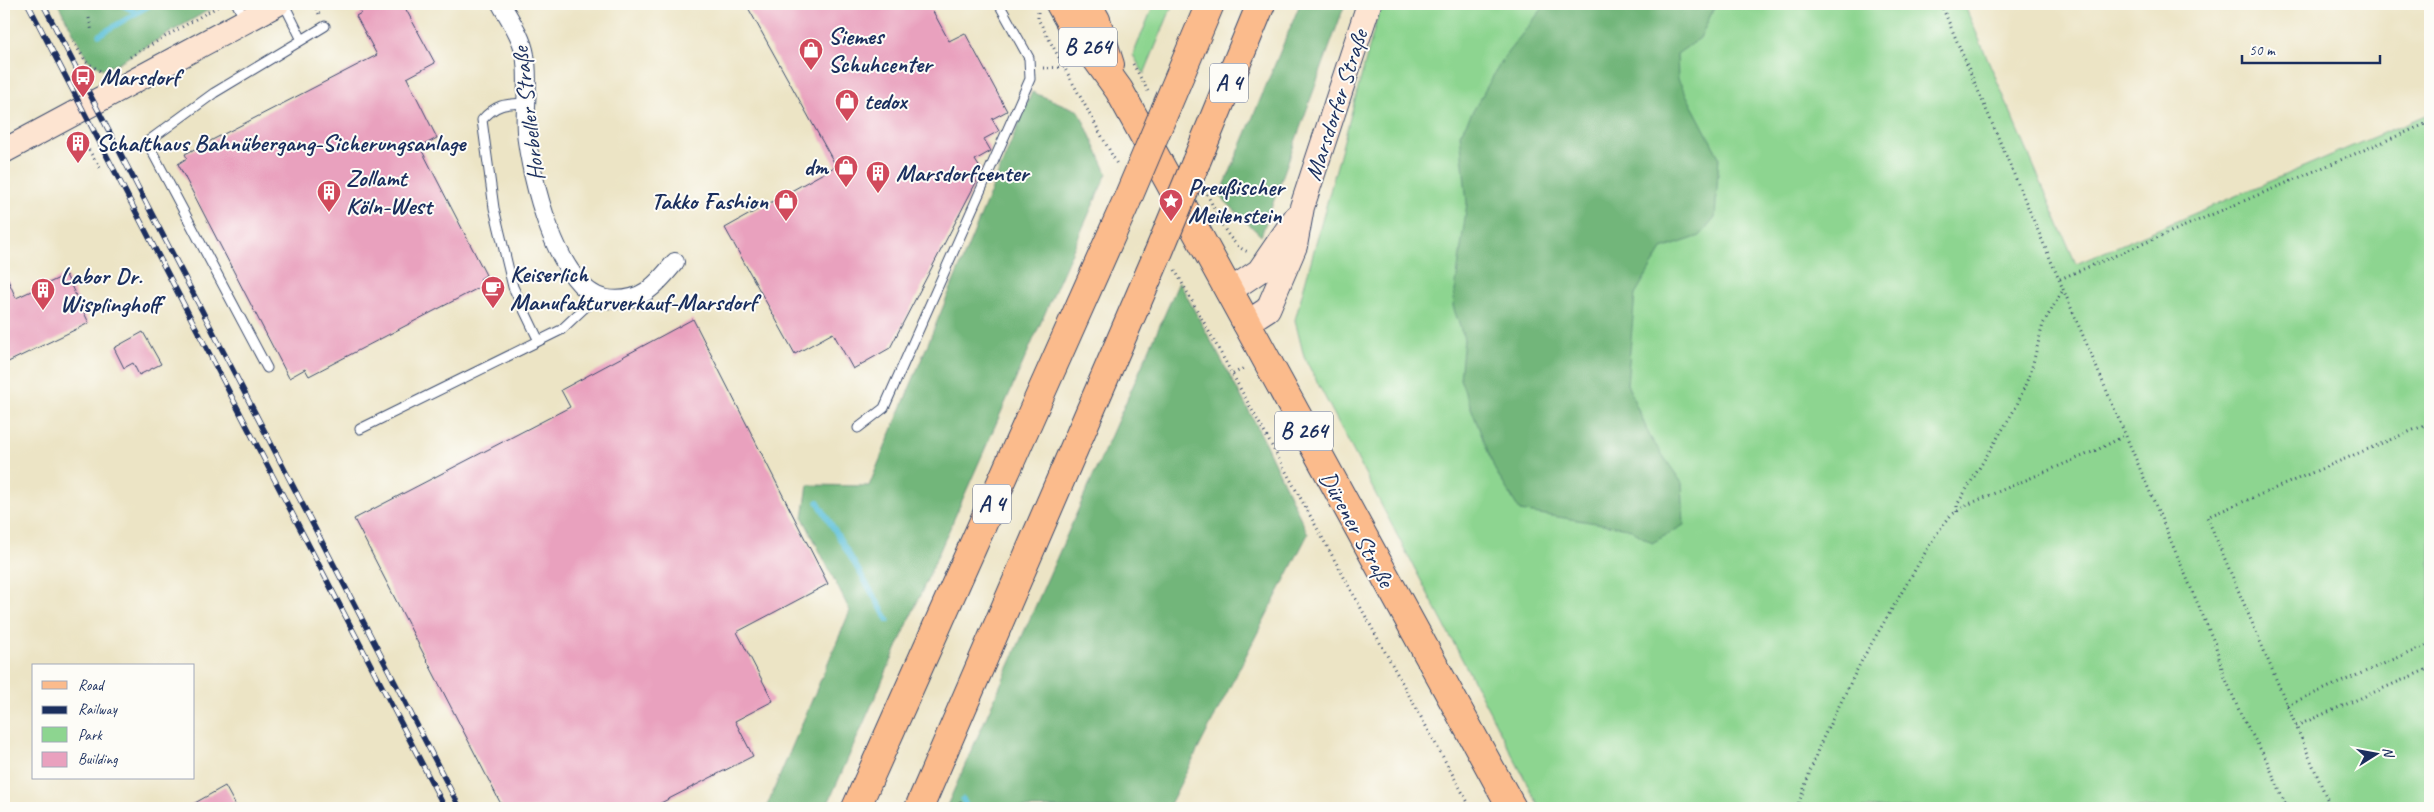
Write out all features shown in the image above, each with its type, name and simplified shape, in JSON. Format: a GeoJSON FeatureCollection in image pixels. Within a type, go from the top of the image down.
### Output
{"type":"FeatureCollection","features":[{"type":"Feature","properties":{"kind":"main road","name":"Dürener Straße"},"geometry":{"type":"LineString","coordinates":[[1060,4],[1070,22],[1119,90],[1245,324],[1512,808]]}},
{"type":"Feature","properties":{"kind":"main road","name":"Dürener Straße"},"geometry":{"type":"LineString","coordinates":[[1087,4],[1096,20],[1119,90]]}},
{"type":"Feature","properties":{"kind":"main road","name":"A 4"},"geometry":{"type":"LineString","coordinates":[[856,808],[1127,200],[1210,4]]}},
{"type":"Feature","properties":{"kind":"main road","name":"A 4"},"geometry":{"type":"LineString","coordinates":[[919,808],[1165,260],[1196,162],[1261,4]]}},
{"type":"Feature","properties":{"kind":"street"},"geometry":{"type":"LineString","coordinates":[[4,151],[68,117],[241,12],[277,4]]}},
{"type":"Feature","properties":{"kind":"street","name":"Horbeller Straße"},"geometry":{"type":"LineString","coordinates":[[501,4],[522,41],[526,57],[526,131],[534,183],[555,246],[575,277],[596,297]]}},
{"type":"Feature","properties":{"kind":"street","name":"Marsdorfer Straße"},"geometry":{"type":"LineString","coordinates":[[1245,324],[1268,309],[1295,246],[1302,207],[1369,4]]}},
{"type":"Feature","properties":{"kind":"street","name":"Marsdorfer Straße"},"geometry":{"type":"LineString","coordinates":[[1228,292],[1259,271],[1302,207]]}},
{"type":"Feature","properties":{"kind":"street"},"geometry":{"type":"LineString","coordinates":[[596,297],[620,301],[639,296],[656,286],[674,262]]}},
{"type":"Feature","properties":{"kind":"lane"},"geometry":{"type":"LineString","coordinates":[[284,4],[302,40]]}},
{"type":"Feature","properties":{"kind":"lane"},"geometry":{"type":"LineString","coordinates":[[858,428],[884,408],[1030,79],[1029,58],[999,4]]}},
{"type":"Feature","properties":{"kind":"lane"},"geometry":{"type":"LineString","coordinates":[[267,368],[148,142],[214,93],[325,26]]}},
{"type":"Feature","properties":{"kind":"lane"},"geometry":{"type":"LineString","coordinates":[[526,103],[508,104],[493,108],[482,120],[494,208],[513,287],[539,341]]}},
{"type":"Feature","properties":{"kind":"lane"},"geometry":{"type":"LineString","coordinates":[[360,429],[561,330],[596,297]]}},
{"type":"Feature","properties":{"kind":"path"},"geometry":{"type":"LineString","coordinates":[[129,58],[222,4]]}},
{"type":"Feature","properties":{"kind":"path"},"geometry":{"type":"LineString","coordinates":[[314,4],[318,12]]}},
{"type":"Feature","properties":{"kind":"path"},"geometry":{"type":"LineString","coordinates":[[1037,4],[1038,19],[1121,171]]}},
{"type":"Feature","properties":{"kind":"path"},"geometry":{"type":"LineString","coordinates":[[1941,4],[2215,644],[2224,675],[2241,715],[2266,759],[2287,808]]}},
{"type":"Feature","properties":{"kind":"path"},"geometry":{"type":"LineString","coordinates":[[89,18],[92,32]]}},
{"type":"Feature","properties":{"kind":"path"},"geometry":{"type":"LineString","coordinates":[[73,40],[86,62],[103,73]]}},
{"type":"Feature","properties":{"kind":"path"},"geometry":{"type":"LineString","coordinates":[[1030,69],[1065,67]]}},
{"type":"Feature","properties":{"kind":"path"},"geometry":{"type":"LineString","coordinates":[[96,77],[112,68]]}},
{"type":"Feature","properties":{"kind":"path"},"geometry":{"type":"LineString","coordinates":[[68,117],[100,168]]}},
{"type":"Feature","properties":{"kind":"path"},"geometry":{"type":"LineString","coordinates":[[2060,279],[2430,122]]}},
{"type":"Feature","properties":{"kind":"path"},"geometry":{"type":"LineString","coordinates":[[1165,260],[1471,808]]}},
{"type":"Feature","properties":{"kind":"path"},"geometry":{"type":"LineString","coordinates":[[1956,512],[1957,505],[2016,407],[2031,371],[2042,324],[2064,290]]}},
{"type":"Feature","properties":{"kind":"path"},"geometry":{"type":"LineString","coordinates":[[2332,808],[2207,517],[2430,423]]}},
{"type":"Feature","properties":{"kind":"path"},"geometry":{"type":"LineString","coordinates":[[1797,808],[1820,744],[1863,658],[1935,536],[1951,515],[1969,504],[2097,450],[2126,435]]}},
{"type":"Feature","properties":{"kind":"path"},"geometry":{"type":"LineString","coordinates":[[2287,705],[2430,644]]}},
{"type":"Feature","properties":{"kind":"path"},"geometry":{"type":"LineString","coordinates":[[2296,726],[2430,668]]}},
{"type":"Feature","properties":{"kind":"path"},"geometry":{"type":"LineString","coordinates":[[960,801],[961,808]]}},
{"type":"Feature","properties":{"kind":"green space"},"geometry":{"type":"Polygon","coordinates":[[[58,4],[219,4],[116,64],[103,69],[88,60],[58,4]]]}},
{"type":"Feature","properties":{"kind":"green space"},"geometry":{"type":"Polygon","coordinates":[[[1154,4],[1173,4],[1144,74],[1133,55],[1154,4]]]}},
{"type":"Feature","properties":{"kind":"green space"},"geometry":{"type":"Polygon","coordinates":[[[1300,4],[1345,4],[1261,236],[1220,196],[1300,4]]]}},
{"type":"Feature","properties":{"kind":"green space"},"geometry":{"type":"Polygon","coordinates":[[[1381,4],[1964,4],[2076,264],[2430,113],[2430,808],[1540,808],[1304,357],[1295,320],[1381,4]]]}},
{"type":"Feature","properties":{"kind":"green space"},"geometry":{"type":"Polygon","coordinates":[[[1546,4],[1716,4],[1700,38],[1677,54],[1678,79],[1719,157],[1715,218],[1700,236],[1662,249],[1635,294],[1627,384],[1650,437],[1682,483],[1684,525],[1652,543],[1628,528],[1520,511],[1495,470],[1460,379],[1464,339],[1453,306],[1467,203],[1460,134],[1504,57],[1546,4]]]}},
{"type":"Feature","properties":{"kind":"green space"},"geometry":{"type":"Polygon","coordinates":[[[1032,92],[1079,111],[1107,173],[826,808],[766,808],[850,611],[803,518],[808,485],[869,486],[1032,92]]]}},
{"type":"Feature","properties":{"kind":"green space"},"geometry":{"type":"Polygon","coordinates":[[[1179,282],[1256,424],[1308,534],[1168,808],[946,808],[1179,282]]]}},
{"type":"Feature","properties":{"kind":"building","name":"Zollamt Köln-West"},"geometry":{"type":"Polygon","coordinates":[[[357,4],[403,4],[435,63],[407,78],[437,138],[420,147],[486,275],[480,279],[484,285],[309,376],[305,369],[289,378],[178,164],[187,158],[185,154],[377,55],[356,16],[361,13],[357,4]]]}},
{"type":"Feature","properties":{"kind":"building","name":"Marsdorfcenter"},"geometry":{"type":"Polygon","coordinates":[[[746,4],[929,4],[949,41],[965,33],[1007,111],[992,119],[999,131],[984,139],[991,151],[975,160],[982,171],[890,348],[853,369],[833,333],[795,354],[725,228],[836,166],[746,4]]]}},
{"type":"Feature","properties":{"kind":"building","name":"Labor Dr. Wisplinghoff"},"geometry":{"type":"Polygon","coordinates":[[[4,271],[16,298],[66,275],[89,323],[4,364],[4,271]]]}},
{"type":"Feature","properties":{"kind":"building"},"geometry":{"type":"Polygon","coordinates":[[[693,319],[828,584],[737,632],[773,701],[735,721],[753,756],[651,808],[503,808],[354,519],[570,407],[561,390],[693,319]]]}},
{"type":"Feature","properties":{"kind":"building"},"geometry":{"type":"Polygon","coordinates":[[[143,332],[161,364],[139,375],[133,363],[124,368],[114,348],[143,332]]]}},
{"type":"Feature","properties":{"kind":"building"},"geometry":{"type":"Polygon","coordinates":[[[225,786],[237,808],[186,808],[225,786]]]}},
{"type":"Feature","properties":{"kind":"waterway"},"geometry":{"type":"LineString","coordinates":[[121,4],[137,13]]}},
{"type":"Feature","properties":{"kind":"waterway"},"geometry":{"type":"LineString","coordinates":[[99,35],[152,4]]}},
{"type":"Feature","properties":{"kind":"waterway"},"geometry":{"type":"LineString","coordinates":[[818,502],[888,620]]}},
{"type":"Feature","properties":{"kind":"waterway"},"geometry":{"type":"LineString","coordinates":[[963,799],[967,808]]}},
{"type":"Feature","properties":{"kind":"railway"},"geometry":{"type":"LineString","coordinates":[[28,4],[445,808]]}},
{"type":"Feature","properties":{"kind":"railway"},"geometry":{"type":"LineString","coordinates":[[43,4],[460,808]]}},
{"type":"Feature","properties":{"kind":"place","name":"Siemes Schuhcenter"},"geometry":{"type":"Point","coordinates":[811,71]}},
{"type":"Feature","properties":{"kind":"place","name":"Marsdorf"},"geometry":{"type":"Point","coordinates":[83,98]}},
{"type":"Feature","properties":{"kind":"place","name":"tedox"},"geometry":{"type":"Point","coordinates":[847,122]}},
{"type":"Feature","properties":{"kind":"place","name":"Schalthaus Bahnübergang-Sicherungsanlage"},"geometry":{"type":"Point","coordinates":[78,164]}},
{"type":"Feature","properties":{"kind":"place","name":"dm"},"geometry":{"type":"Point","coordinates":[846,188]}},
{"type":"Feature","properties":{"kind":"place","name":"Marsdorfcenter"},"geometry":{"type":"Point","coordinates":[878,194]}},
{"type":"Feature","properties":{"kind":"place","name":"Zollamt Köln-West"},"geometry":{"type":"Point","coordinates":[329,213]}},
{"type":"Feature","properties":{"kind":"place","name":"Takko Fashion"},"geometry":{"type":"Point","coordinates":[786,222]}},
{"type":"Feature","properties":{"kind":"place","name":"Preußischer Meilenstein"},"geometry":{"type":"Point","coordinates":[1171,222]}},
{"type":"Feature","properties":{"kind":"place","name":"Keiserlich Manufakturverkauf-Marsdorf"},"geometry":{"type":"Point","coordinates":[493,309]}},
{"type":"Feature","properties":{"kind":"place","name":"Labor Dr. Wisplinghoff"},"geometry":{"type":"Point","coordinates":[43,311]}}]}
